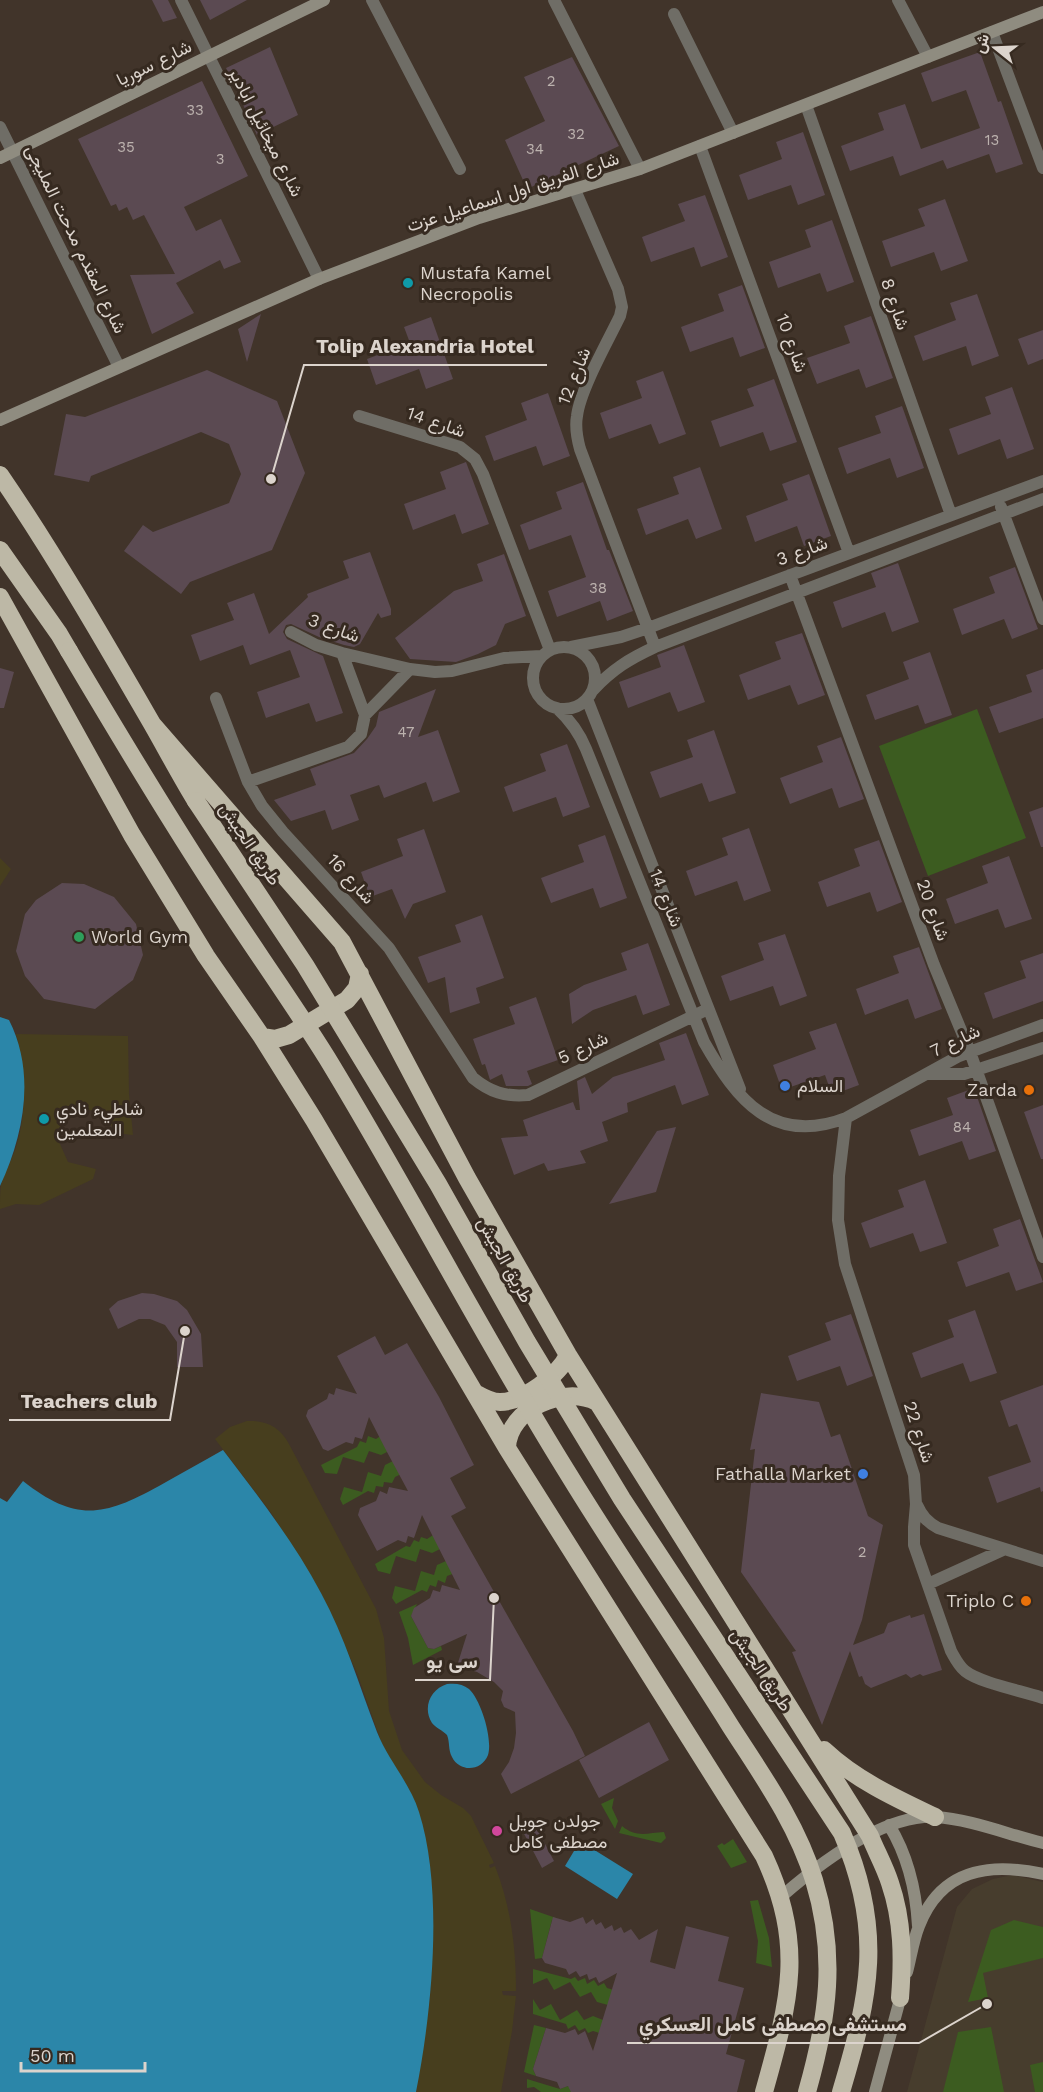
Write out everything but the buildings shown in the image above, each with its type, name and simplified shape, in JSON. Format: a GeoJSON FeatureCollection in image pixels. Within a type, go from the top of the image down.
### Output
{"type":"FeatureCollection","features":[{"type":"Feature","properties":{"kind":"highway","name":"طريق الجيش"},"geometry":{"type":"LineString","coordinates":[[0,475],[25,511],[196,801],[305,965],[438,1184],[527,1342],[622,1499],[842,1833],[862,1894],[869,1949],[861,2021],[841,2092]]}},
{"type":"Feature","properties":{"kind":"highway"},"geometry":{"type":"LineString","coordinates":[[0,550],[54,626],[169,818],[330,1063],[398,1177],[484,1332],[563,1466],[782,1808],[814,1880],[828,1958],[822,2038],[807,2092]]}},
{"type":"Feature","properties":{"kind":"highway"},"geometry":{"type":"LineString","coordinates":[[0,597],[132,835],[206,956],[262,1037],[314,1120],[507,1448],[753,1837],[772,1872],[781,1898],[790,1946],[789,1989],[764,2092]]}},
{"type":"Feature","properties":{"kind":"highway"},"geometry":{"type":"LineString","coordinates":[[152,724],[342,942],[467,1178],[568,1355],[870,1836],[890,1882],[900,1920],[903,1959],[900,1998]]}},
{"type":"Feature","properties":{"kind":"highway"},"geometry":{"type":"LineString","coordinates":[[262,1037],[275,1039],[289,1035],[347,1000],[357,988],[360,974]]}},
{"type":"Feature","properties":{"kind":"highway"},"geometry":{"type":"LineString","coordinates":[[477,1394],[492,1401],[516,1399],[554,1376],[568,1355]]}},
{"type":"Feature","properties":{"kind":"highway"},"geometry":{"type":"LineString","coordinates":[[507,1448],[514,1423],[530,1410],[557,1398],[571,1395],[585,1396],[597,1402]]}},
{"type":"Feature","properties":{"kind":"highway"},"geometry":{"type":"LineString","coordinates":[[804,1730],[841,1766],[885,1793],[934,1817]]}},
{"type":"Feature","properties":{"kind":"street","name":"شارع ميخائيل ابادير"},"geometry":{"type":"LineString","coordinates":[[181,0],[319,279]]}},
{"type":"Feature","properties":{"kind":"street","name":"شارع سوريا"},"geometry":{"type":"LineString","coordinates":[[0,159],[324,0]]}},
{"type":"Feature","properties":{"kind":"street"},"geometry":{"type":"LineString","coordinates":[[372,0],[460,169]]}},
{"type":"Feature","properties":{"kind":"street"},"geometry":{"type":"LineString","coordinates":[[554,0],[640,169]]}},
{"type":"Feature","properties":{"kind":"street"},"geometry":{"type":"LineString","coordinates":[[898,0],[928,57]]}},
{"type":"Feature","properties":{"kind":"street","name":"شارع الفريق اول اسماعيل عزت"},"geometry":{"type":"LineString","coordinates":[[0,420],[319,279],[479,218],[640,169],[1043,12]]}},
{"type":"Feature","properties":{"kind":"street"},"geometry":{"type":"LineString","coordinates":[[674,14],[733,133]]}},
{"type":"Feature","properties":{"kind":"street"},"geometry":{"type":"LineString","coordinates":[[992,32],[1043,168]]}},
{"type":"Feature","properties":{"kind":"street","name":"شارع 8"},"geometry":{"type":"LineString","coordinates":[[806,105],[951,515]]}},
{"type":"Feature","properties":{"kind":"street","name":"شارع المقدم مدحت المليجى"},"geometry":{"type":"LineString","coordinates":[[0,127],[119,367]]}},
{"type":"Feature","properties":{"kind":"street","name":"شارع 10"},"geometry":{"type":"LineString","coordinates":[[700,146],[849,553]]}},
{"type":"Feature","properties":{"kind":"street","name":"شارع 12"},"geometry":{"type":"LineString","coordinates":[[575,190],[618,289],[622,307],[620,316],[580,401],[576,417],[576,433],[579,449],[655,647]]}},
{"type":"Feature","properties":{"kind":"street","name":"شارع 14"},"geometry":{"type":"LineString","coordinates":[[359,416],[460,447],[475,459],[483,474],[545,653]]}},
{"type":"Feature","properties":{"kind":"street","name":"شارع 3"},"geometry":{"type":"LineString","coordinates":[[571,647],[596,643],[648,628],[1043,481]]}},
{"type":"Feature","properties":{"kind":"street"},"geometry":{"type":"LineString","coordinates":[[998,498],[1043,619]]}},
{"type":"Feature","properties":{"kind":"street","name":"شارع 3"},"geometry":{"type":"LineString","coordinates":[[590,694],[609,673],[629,659],[655,647],[1043,499]]}},
{"type":"Feature","properties":{"kind":"street","name":"شارع 20"},"geometry":{"type":"LineString","coordinates":[[790,575],[934,965],[970,1052],[1043,1257]]}},
{"type":"Feature","properties":{"kind":"street","name":"شارع 3"},"geometry":{"type":"LineString","coordinates":[[291,632],[316,645],[342,653],[410,669],[435,672],[452,671],[504,658],[545,653]]}},
{"type":"Feature","properties":{"kind":"street"},"geometry":{"type":"LineString","coordinates":[[560,646],[571,647],[581,651],[589,658],[594,668],[595,679],[590,694],[578,705],[568,709],[557,708],[547,704],[534,687],[535,665],[545,653],[560,646]]}},
{"type":"Feature","properties":{"kind":"street"},"geometry":{"type":"LineString","coordinates":[[248,782],[348,747],[361,734],[365,715],[342,653]]}},
{"type":"Feature","properties":{"kind":"street"},"geometry":{"type":"LineString","coordinates":[[365,715],[410,669]]}},
{"type":"Feature","properties":{"kind":"street","name":"شارع 14"},"geometry":{"type":"LineString","coordinates":[[590,694],[744,1101]]}},
{"type":"Feature","properties":{"kind":"street","name":"شارع 16"},"geometry":{"type":"LineString","coordinates":[[216,698],[248,782],[262,806],[389,948],[473,1078]]}},
{"type":"Feature","properties":{"kind":"street","name":"شارع 14"},"geometry":{"type":"LineString","coordinates":[[557,708],[574,726],[586,748],[704,1042],[721,1073],[744,1101],[762,1115],[781,1124],[817,1127],[846,1119],[928,1074]]}},
{"type":"Feature","properties":{"kind":"street","name":"شارع 5"},"geometry":{"type":"LineString","coordinates":[[473,1078],[484,1088],[498,1094],[528,1095],[708,1009]]}},
{"type":"Feature","properties":{"kind":"street","name":"شارع 7"},"geometry":{"type":"LineString","coordinates":[[928,1074],[970,1052],[1043,1025]]}},
{"type":"Feature","properties":{"kind":"street","name":"شارع 7"},"geometry":{"type":"LineString","coordinates":[[928,1074],[952,1076],[976,1072],[1043,1048]]}},
{"type":"Feature","properties":{"kind":"street","name":"شارع 22"},"geometry":{"type":"LineString","coordinates":[[846,1119],[839,1176],[838,1220],[845,1264],[914,1475],[916,1504],[914,1545],[956,1662],[975,1677],[1043,1698]]}},
{"type":"Feature","properties":{"kind":"street"},"geometry":{"type":"LineString","coordinates":[[916,1504],[928,1522],[938,1528],[1043,1561]]}},
{"type":"Feature","properties":{"kind":"street"},"geometry":{"type":"LineString","coordinates":[[928,1584],[1005,1549]]}},
{"type":"Feature","properties":{"kind":"street"},"geometry":{"type":"LineString","coordinates":[[781,1898],[824,1863],[889,1825],[934,1817],[1043,1843]]}},
{"type":"Feature","properties":{"kind":"street"},"geometry":{"type":"LineString","coordinates":[[889,1825],[901,1847],[910,1873],[918,1927]]}},
{"type":"Feature","properties":{"kind":"street"},"geometry":{"type":"LineString","coordinates":[[875,2092],[918,1927],[929,1906],[944,1888],[958,1878],[986,1869],[1017,1868],[1043,1874]]}},
{"type":"Feature","properties":{"kind":"shaded area"},"geometry":{"type":"Polygon","coordinates":[[[1013,1875],[1043,1882],[1043,2092],[907,2092],[957,1907],[972,1889],[993,1879],[1013,1875]]]}},
{"type":"Feature","properties":{"kind":"green space"},"geometry":{"type":"Polygon","coordinates":[[[977,709],[1026,838],[928,876],[879,746],[977,709]]]}},
{"type":"Feature","properties":{"kind":"green space"},"geometry":{"type":"Polygon","coordinates":[[[385,1433],[387,1452],[381,1455],[369,1451],[364,1463],[343,1457],[337,1474],[325,1473],[321,1465],[357,1447],[360,1441],[366,1443],[368,1436],[376,1439],[385,1433]]]}},
{"type":"Feature","properties":{"kind":"green space"},"geometry":{"type":"Polygon","coordinates":[[[393,1461],[405,1472],[395,1477],[392,1483],[384,1482],[383,1487],[376,1486],[374,1493],[368,1491],[343,1505],[340,1499],[344,1487],[362,1492],[368,1472],[381,1476],[385,1465],[393,1461]]]}},
{"type":"Feature","properties":{"kind":"green space"},"geometry":{"type":"Polygon","coordinates":[[[438,1532],[440,1549],[432,1553],[420,1549],[416,1562],[396,1556],[390,1574],[378,1571],[375,1564],[406,1546],[410,1547],[414,1540],[419,1542],[421,1537],[427,1539],[438,1532]]]}},
{"type":"Feature","properties":{"kind":"green space"},"geometry":{"type":"Polygon","coordinates":[[[446,1561],[458,1572],[447,1576],[445,1583],[438,1580],[436,1587],[430,1585],[427,1592],[422,1590],[396,1604],[392,1598],[395,1586],[415,1591],[421,1571],[434,1575],[437,1565],[446,1561]]]}},
{"type":"Feature","properties":{"kind":"green space"},"geometry":{"type":"Polygon","coordinates":[[[417,1604],[411,1616],[428,1648],[434,1649],[441,1646],[442,1650],[413,1665],[408,1638],[399,1612],[417,1604]]]}},
{"type":"Feature","properties":{"kind":"green space"},"geometry":{"type":"Polygon","coordinates":[[[614,1798],[612,1808],[618,1821],[615,1829],[601,1804],[614,1798]]]}},
{"type":"Feature","properties":{"kind":"green space"},"geometry":{"type":"Polygon","coordinates":[[[622,1826],[637,1833],[664,1832],[666,1838],[661,1843],[619,1833],[622,1826]]]}},
{"type":"Feature","properties":{"kind":"green space"},"geometry":{"type":"Polygon","coordinates":[[[733,1839],[747,1862],[731,1868],[717,1846],[722,1843],[724,1845],[733,1839]]]}},
{"type":"Feature","properties":{"kind":"green space"},"geometry":{"type":"Polygon","coordinates":[[[758,1900],[769,1938],[772,1967],[756,1963],[758,1941],[750,1901],[758,1900]]]}},
{"type":"Feature","properties":{"kind":"green space"},"geometry":{"type":"Polygon","coordinates":[[[530,1909],[556,1918],[552,1920],[542,1958],[535,1959],[530,1909]]]}},
{"type":"Feature","properties":{"kind":"green space"},"geometry":{"type":"Polygon","coordinates":[[[1014,1920],[1043,1927],[1043,1958],[983,1973],[988,1998],[968,2002],[991,1930],[1014,1920]]]}},
{"type":"Feature","properties":{"kind":"green space"},"geometry":{"type":"Polygon","coordinates":[[[533,1969],[571,1979],[575,1977],[578,1981],[585,1978],[587,1984],[594,1980],[598,1986],[604,1983],[607,1988],[617,1991],[608,2005],[597,2002],[591,1992],[580,1997],[570,1982],[554,1990],[547,1978],[533,1984],[533,1969]]]}},
{"type":"Feature","properties":{"kind":"green space"},"geometry":{"type":"Polygon","coordinates":[[[533,1999],[540,2010],[551,2004],[560,2020],[577,2010],[584,2020],[593,2016],[603,2020],[606,2035],[593,2031],[588,2033],[585,2028],[579,2031],[575,2025],[568,2029],[566,2024],[533,2014],[533,1999]]]}},
{"type":"Feature","properties":{"kind":"green space"},"geometry":{"type":"Polygon","coordinates":[[[534,2025],[546,2028],[533,2069],[536,2076],[524,2072],[534,2025]]]}},
{"type":"Feature","properties":{"kind":"green space"},"geometry":{"type":"Polygon","coordinates":[[[991,2027],[1004,2092],[943,2092],[958,2032],[991,2027]]]}},
{"type":"Feature","properties":{"kind":"green space"},"geometry":{"type":"Polygon","coordinates":[[[1043,2062],[1043,2092],[1035,2092],[1030,2065],[1043,2062]]]}},
{"type":"Feature","properties":{"kind":"green space"},"geometry":{"type":"Polygon","coordinates":[[[527,2079],[560,2089],[568,2086],[579,2092],[541,2092],[534,2087],[527,2088],[527,2079]]]}},
{"type":"Feature","properties":{"kind":"sand"},"geometry":{"type":"Polygon","coordinates":[[[0,858],[11,869],[0,886],[0,858]]]}},
{"type":"Feature","properties":{"kind":"sand","name":"شاطيء نادي المعلمين"},"geometry":{"type":"Polygon","coordinates":[[[16,1034],[128,1036],[129,1094],[133,1135],[115,1133],[105,1113],[74,1107],[56,1135],[68,1162],[96,1169],[93,1179],[39,1205],[16,1204],[0,1209],[1,1185],[19,1136],[22,1121],[24,1092],[16,1034]]]}},
{"type":"Feature","properties":{"kind":"sand"},"geometry":{"type":"Polygon","coordinates":[[[247,1421],[272,1426],[289,1444],[376,1609],[384,1638],[389,1711],[402,1750],[425,1782],[471,1816],[494,1863],[489,1865],[490,1868],[495,1866],[505,1897],[512,1928],[516,1975],[516,1991],[502,1991],[503,1995],[516,1996],[501,2092],[416,2092],[430,1997],[432,1936],[429,1857],[409,1789],[383,1747],[357,1673],[321,1593],[272,1514],[215,1439],[230,1427],[247,1421]]]}},
{"type":"Feature","properties":{"kind":"water"},"geometry":{"type":"Polygon","coordinates":[[[0,1017],[9,1020],[17,1040],[22,1061],[24,1104],[15,1146],[0,1186],[0,1017]]]}},
{"type":"Feature","properties":{"kind":"water"},"geometry":{"type":"Polygon","coordinates":[[[223,1450],[287,1537],[321,1593],[345,1644],[377,1732],[419,1812],[427,1843],[431,1877],[433,1951],[427,2025],[416,2092],[0,2092],[0,1498],[7,1502],[23,1481],[41,1494],[74,1509],[90,1511],[105,1509],[159,1486],[223,1450]]]}},
{"type":"Feature","properties":{"kind":"water"},"geometry":{"type":"Polygon","coordinates":[[[447,1684],[459,1684],[469,1689],[482,1710],[489,1748],[485,1760],[476,1767],[465,1768],[456,1762],[451,1754],[447,1735],[432,1723],[429,1717],[430,1699],[436,1690],[447,1684]]]}},
{"type":"Feature","properties":{"kind":"water"},"geometry":{"type":"Polygon","coordinates":[[[580,1841],[633,1874],[617,1899],[565,1866],[580,1841]]]}},
{"type":"Feature","properties":{"kind":"place","name":"Mustafa Kamel Necropolis"},"geometry":{"type":"Point","coordinates":[408,283]}},
{"type":"Feature","properties":{"kind":"place","name":"Tolip Alexandria Hotel"},"geometry":{"type":"Point","coordinates":[271,479]}},
{"type":"Feature","properties":{"kind":"place","name":"World Gym"},"geometry":{"type":"Point","coordinates":[79,937]}},
{"type":"Feature","properties":{"kind":"place","name":"السلام"},"geometry":{"type":"Point","coordinates":[785,1086]}},
{"type":"Feature","properties":{"kind":"place","name":"Zarda"},"geometry":{"type":"Point","coordinates":[1029,1090]}},
{"type":"Feature","properties":{"kind":"place","name":"شاطيء نادي المعلمين"},"geometry":{"type":"Point","coordinates":[44,1119]}},
{"type":"Feature","properties":{"kind":"place","name":"Teachers club"},"geometry":{"type":"Point","coordinates":[185,1331]}},
{"type":"Feature","properties":{"kind":"place","name":"Fathalla Market"},"geometry":{"type":"Point","coordinates":[863,1474]}},
{"type":"Feature","properties":{"kind":"place","name":"سى يو"},"geometry":{"type":"Point","coordinates":[494,1598]}},
{"type":"Feature","properties":{"kind":"place","name":"Triplo C"},"geometry":{"type":"Point","coordinates":[1026,1601]}},
{"type":"Feature","properties":{"kind":"place","name":"جولدن جويل مصطفى كامل"},"geometry":{"type":"Point","coordinates":[497,1831]}},
{"type":"Feature","properties":{"kind":"place","name":"مستشفى مصطفى كامل العسكري"},"geometry":{"type":"Point","coordinates":[987,2004]}}]}
